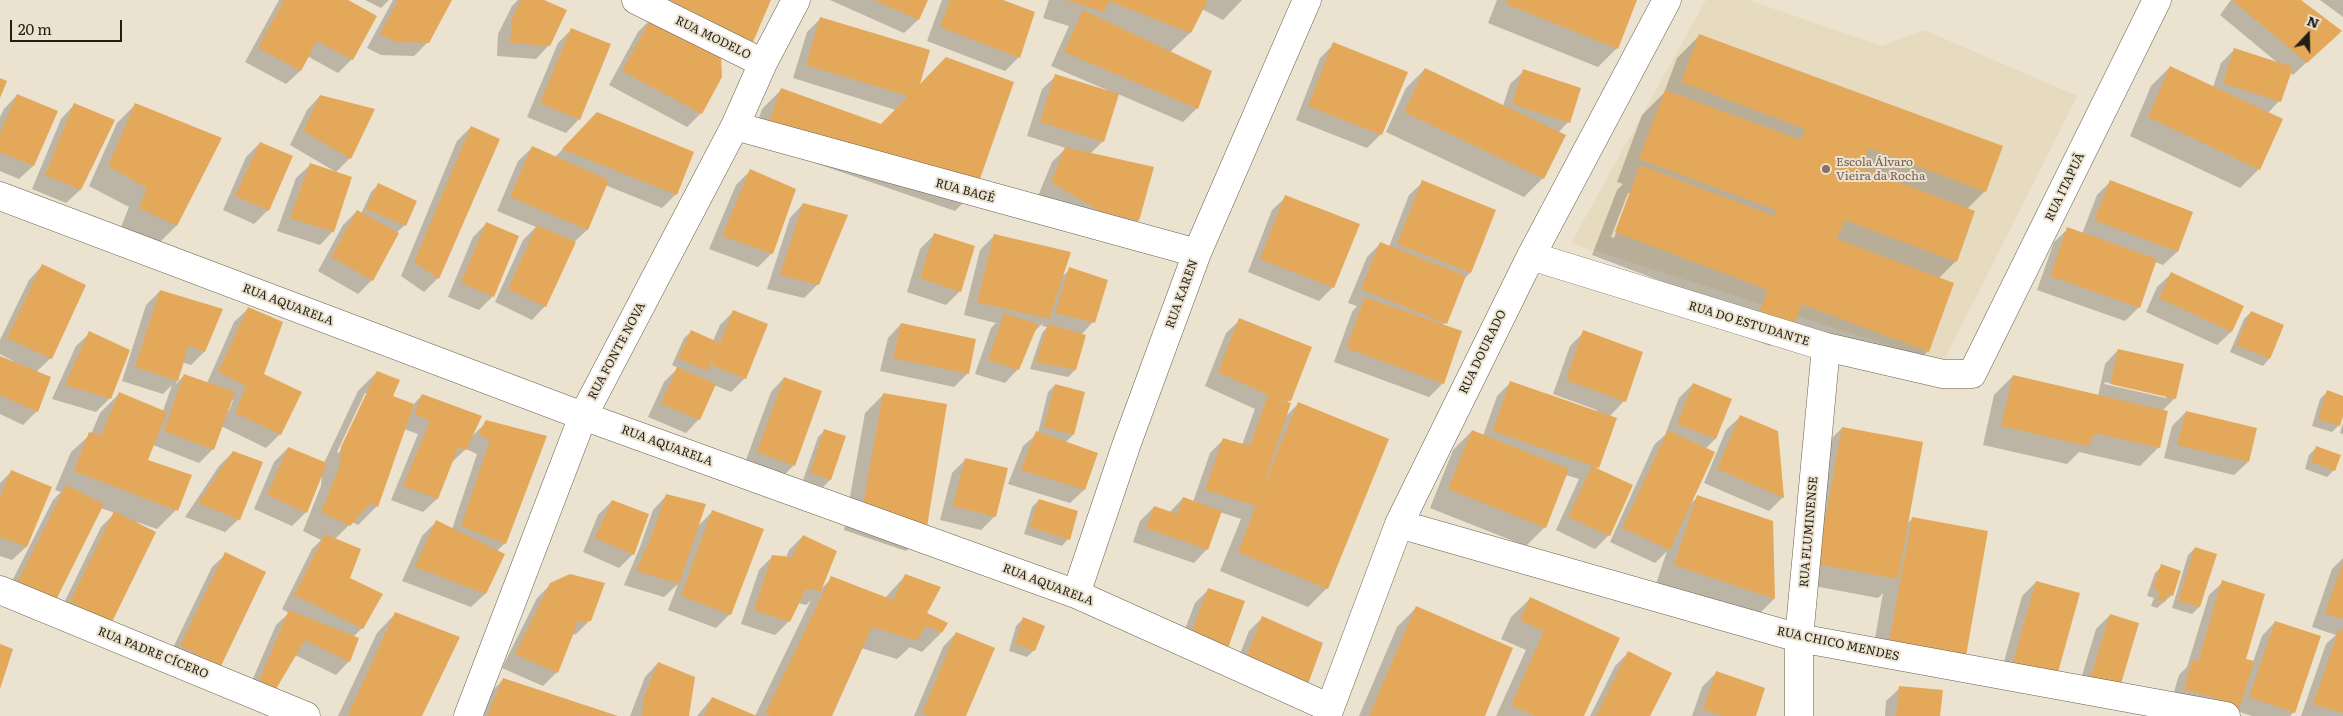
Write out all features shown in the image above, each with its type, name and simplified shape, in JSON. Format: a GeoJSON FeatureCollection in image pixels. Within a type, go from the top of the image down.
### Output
{"type":"FeatureCollection","features":[{"type":"Feature","properties":{"kind":"street","name":"RUA MODELO"},"geometry":{"type":"LineString","coordinates":[[636,0],[763,63]]}},
{"type":"Feature","properties":{"kind":"street","name":"RUA FONTE NOVA"},"geometry":{"type":"LineString","coordinates":[[468,716],[583,416],[734,126],[763,63],[796,0]]}},
{"type":"Feature","properties":{"kind":"street","name":"RUA KAREN"},"geometry":{"type":"LineString","coordinates":[[1076,594],[1127,443],[1197,253],[1307,0]]}},
{"type":"Feature","properties":{"kind":"street","name":"RUA DOURADO"},"geometry":{"type":"LineString","coordinates":[[1328,712],[1399,524],[1530,256],[1667,0]]}},
{"type":"Feature","properties":{"kind":"street","name":"RUA ITAPUÃ"},"geometry":{"type":"LineString","coordinates":[[1972,374],[2157,0]]}},
{"type":"Feature","properties":{"kind":"street","name":"RUA BAGÉ"},"geometry":{"type":"LineString","coordinates":[[734,126],[1197,253]]}},
{"type":"Feature","properties":{"kind":"street","name":"RUA AQUARELA"},"geometry":{"type":"LineString","coordinates":[[0,196],[583,416],[1076,594],[1328,712]]}},
{"type":"Feature","properties":{"kind":"street","name":"RUA DO ESTUDANTE"},"geometry":{"type":"LineString","coordinates":[[1530,256],[1826,347],[1944,374],[1972,374]]}},
{"type":"Feature","properties":{"kind":"street","name":"RUA FLUMINENSE"},"geometry":{"type":"LineString","coordinates":[[1799,716],[1799,638],[1826,347]]}},
{"type":"Feature","properties":{"kind":"street","name":"RUA CHICO MENDES"},"geometry":{"type":"LineString","coordinates":[[1399,524],[1799,638],[2226,716]]}},
{"type":"Feature","properties":{"kind":"street","name":"RUA PADRE CÍCERO"},"geometry":{"type":"LineString","coordinates":[[0,590],[306,716]]}},
{"type":"Feature","properties":{"kind":"shaded area","name":"Escola Álvaro Vieira da Rocha"},"geometry":{"type":"Polygon","coordinates":[[[1706,0],[1748,0],[1882,46],[1924,30],[2077,96],[1943,363],[1571,243],[1706,0]]]}},
{"type":"Feature","properties":{"kind":"building"},"geometry":{"type":"Polygon","coordinates":[[[284,0],[348,0],[377,16],[353,60],[317,41],[301,71],[258,48],[284,0]]]}},
{"type":"Feature","properties":{"kind":"building"},"geometry":{"type":"Polygon","coordinates":[[[398,0],[452,0],[429,43],[396,42],[380,34],[398,0]]]}},
{"type":"Feature","properties":{"kind":"building"},"geometry":{"type":"Polygon","coordinates":[[[521,0],[544,0],[567,10],[550,46],[510,43],[512,19],[521,0]]]}},
{"type":"Feature","properties":{"kind":"building"},"geometry":{"type":"Polygon","coordinates":[[[669,0],[771,0],[753,42],[669,0]]]}},
{"type":"Feature","properties":{"kind":"building"},"geometry":{"type":"Polygon","coordinates":[[[874,0],[928,0],[919,20],[874,0]]]}},
{"type":"Feature","properties":{"kind":"building"},"geometry":{"type":"Polygon","coordinates":[[[950,0],[1003,0],[1035,12],[1020,58],[940,27],[950,0]]]}},
{"type":"Feature","properties":{"kind":"building"},"geometry":{"type":"Polygon","coordinates":[[[1067,0],[1208,0],[1191,33],[1109,1],[1104,12],[1067,0]]]}},
{"type":"Feature","properties":{"kind":"building"},"geometry":{"type":"Polygon","coordinates":[[[1507,0],[1637,0],[1618,49],[1506,4],[1507,0]]]}},
{"type":"Feature","properties":{"kind":"building"},"geometry":{"type":"Polygon","coordinates":[[[2232,0],[2301,0],[2342,31],[2307,63],[2232,0]]]}},
{"type":"Feature","properties":{"kind":"building"},"geometry":{"type":"Polygon","coordinates":[[[1083,10],[1212,71],[1198,109],[1064,52],[1083,10]]]}},
{"type":"Feature","properties":{"kind":"building"},"geometry":{"type":"Polygon","coordinates":[[[652,17],[721,55],[722,77],[702,114],[622,71],[652,17]]]}},
{"type":"Feature","properties":{"kind":"building"},"geometry":{"type":"Polygon","coordinates":[[[820,17],[930,50],[920,84],[946,57],[1014,82],[975,193],[769,122],[781,88],[881,124],[908,96],[806,65],[820,17]]]}},
{"type":"Feature","properties":{"kind":"building"},"geometry":{"type":"Polygon","coordinates":[[[571,28],[611,44],[580,120],[540,103],[571,28]]]}},
{"type":"Feature","properties":{"kind":"building"},"geometry":{"type":"Polygon","coordinates":[[[1699,34],[2003,146],[1986,192],[1869,148],[1862,168],[1975,211],[1957,262],[1845,220],[1837,239],[1954,283],[1929,352],[1802,304],[1794,324],[1760,311],[1768,290],[1615,232],[1640,165],[1774,216],[1776,210],[1639,159],[1665,90],[1801,140],[1805,129],[1681,82],[1699,34]]]}},
{"type":"Feature","properties":{"kind":"building"},"geometry":{"type":"Polygon","coordinates":[[[1333,42],[1408,72],[1382,135],[1308,106],[1333,42]]]}},
{"type":"Feature","properties":{"kind":"building"},"geometry":{"type":"Polygon","coordinates":[[[2234,48],[2293,67],[2281,102],[2223,83],[2234,48]]]}},
{"type":"Feature","properties":{"kind":"building"},"geometry":{"type":"Polygon","coordinates":[[[2170,66],[2283,119],[2260,170],[2148,117],[2170,66]]]}},
{"type":"Feature","properties":{"kind":"building"},"geometry":{"type":"Polygon","coordinates":[[[1425,68],[1566,135],[1544,179],[1404,112],[1425,68]]]}},
{"type":"Feature","properties":{"kind":"building"},"geometry":{"type":"Polygon","coordinates":[[[1523,69],[1581,88],[1570,123],[1512,104],[1523,69]]]}},
{"type":"Feature","properties":{"kind":"building"},"geometry":{"type":"Polygon","coordinates":[[[1055,74],[1119,94],[1104,142],[1040,122],[1055,74]]]}},
{"type":"Feature","properties":{"kind":"building"},"geometry":{"type":"Polygon","coordinates":[[[0,78],[7,81],[0,98],[0,78]]]}},
{"type":"Feature","properties":{"kind":"building"},"geometry":{"type":"Polygon","coordinates":[[[17,94],[58,111],[34,166],[0,152],[0,133],[17,94]]]}},
{"type":"Feature","properties":{"kind":"building"},"geometry":{"type":"Polygon","coordinates":[[[320,95],[375,109],[351,159],[303,131],[320,95]]]}},
{"type":"Feature","properties":{"kind":"building"},"geometry":{"type":"Polygon","coordinates":[[[74,103],[115,120],[81,190],[45,175],[74,103]]]}},
{"type":"Feature","properties":{"kind":"building"},"geometry":{"type":"Polygon","coordinates":[[[135,103],[222,138],[177,226],[139,208],[147,188],[108,166],[135,103]]]}},
{"type":"Feature","properties":{"kind":"building"},"geometry":{"type":"Polygon","coordinates":[[[597,112],[694,152],[677,195],[562,149],[597,112]]]}},
{"type":"Feature","properties":{"kind":"building"},"geometry":{"type":"Polygon","coordinates":[[[471,126],[500,139],[439,279],[414,262],[471,126]]]}},
{"type":"Feature","properties":{"kind":"building"},"geometry":{"type":"Polygon","coordinates":[[[260,142],[293,156],[269,211],[235,196],[260,142]]]}},
{"type":"Feature","properties":{"kind":"building"},"geometry":{"type":"Polygon","coordinates":[[[532,146],[609,180],[588,230],[510,197],[532,146]]]}},
{"type":"Feature","properties":{"kind":"building"},"geometry":{"type":"Polygon","coordinates":[[[1065,147],[1154,167],[1139,221],[1099,211],[1051,182],[1065,147]]]}},
{"type":"Feature","properties":{"kind":"building"},"geometry":{"type":"Polygon","coordinates":[[[310,163],[352,177],[334,232],[290,218],[310,163]]]}},
{"type":"Feature","properties":{"kind":"building"},"geometry":{"type":"Polygon","coordinates":[[[750,169],[796,189],[773,254],[722,236],[750,169]]]}},
{"type":"Feature","properties":{"kind":"building"},"geometry":{"type":"Polygon","coordinates":[[[1422,180],[1496,210],[1471,273],[1397,244],[1422,180]]]}},
{"type":"Feature","properties":{"kind":"building"},"geometry":{"type":"Polygon","coordinates":[[[2110,180],[2193,212],[2178,252],[2094,220],[2110,180]]]}},
{"type":"Feature","properties":{"kind":"building"},"geometry":{"type":"Polygon","coordinates":[[[378,183],[417,201],[406,226],[366,209],[378,183]]]}},
{"type":"Feature","properties":{"kind":"building"},"geometry":{"type":"Polygon","coordinates":[[[1285,195],[1360,224],[1334,288],[1260,259],[1285,195]]]}},
{"type":"Feature","properties":{"kind":"building"},"geometry":{"type":"Polygon","coordinates":[[[803,203],[848,215],[819,285],[780,275],[803,203]]]}},
{"type":"Feature","properties":{"kind":"building"},"geometry":{"type":"Polygon","coordinates":[[[357,210],[399,233],[373,281],[331,257],[357,210]]]}},
{"type":"Feature","properties":{"kind":"building"},"geometry":{"type":"Polygon","coordinates":[[[486,222],[519,236],[494,297],[461,283],[486,222]]]}},
{"type":"Feature","properties":{"kind":"building"},"geometry":{"type":"Polygon","coordinates":[[[537,225],[576,242],[546,307],[508,289],[537,225]]]}},
{"type":"Feature","properties":{"kind":"building"},"geometry":{"type":"Polygon","coordinates":[[[2067,227],[2157,259],[2140,308],[2050,276],[2067,227]]]}},
{"type":"Feature","properties":{"kind":"building"},"geometry":{"type":"Polygon","coordinates":[[[934,233],[975,246],[961,292],[920,278],[934,233]]]}},
{"type":"Feature","properties":{"kind":"building"},"geometry":{"type":"Polygon","coordinates":[[[994,234],[1071,252],[1049,319],[977,302],[994,234]]]}},
{"type":"Feature","properties":{"kind":"building"},"geometry":{"type":"Polygon","coordinates":[[[1380,242],[1466,276],[1447,324],[1361,289],[1380,242]]]}},
{"type":"Feature","properties":{"kind":"building"},"geometry":{"type":"Polygon","coordinates":[[[42,264],[86,285],[52,359],[7,338],[42,264]]]}},
{"type":"Feature","properties":{"kind":"building"},"geometry":{"type":"Polygon","coordinates":[[[1069,267],[1108,280],[1095,323],[1055,313],[1069,267]]]}},
{"type":"Feature","properties":{"kind":"building"},"geometry":{"type":"Polygon","coordinates":[[[2171,272],[2244,306],[2232,332],[2159,298],[2171,272]]]}},
{"type":"Feature","properties":{"kind":"building"},"geometry":{"type":"Polygon","coordinates":[[[160,290],[223,309],[205,352],[189,345],[178,381],[135,367],[160,290]]]}},
{"type":"Feature","properties":{"kind":"building"},"geometry":{"type":"Polygon","coordinates":[[[1365,297],[1462,331],[1444,384],[1346,348],[1365,297]]]}},
{"type":"Feature","properties":{"kind":"building"},"geometry":{"type":"Polygon","coordinates":[[[248,307],[283,322],[264,374],[302,392],[281,435],[235,413],[246,386],[218,372],[248,307]]]}},
{"type":"Feature","properties":{"kind":"building"},"geometry":{"type":"Polygon","coordinates":[[[733,310],[768,324],[746,379],[711,365],[717,350],[707,371],[678,358],[691,330],[720,343],[733,310]]]}},
{"type":"Feature","properties":{"kind":"building"},"geometry":{"type":"Polygon","coordinates":[[[2251,311],[2284,325],[2270,359],[2236,345],[2251,311]]]}},
{"type":"Feature","properties":{"kind":"building"},"geometry":{"type":"Polygon","coordinates":[[[1004,313],[1038,324],[1019,370],[988,360],[1004,313]]]}},
{"type":"Feature","properties":{"kind":"building"},"geometry":{"type":"Polygon","coordinates":[[[1239,318],[1312,347],[1291,401],[1280,400],[1291,403],[1261,492],[1298,402],[1389,439],[1328,589],[1238,552],[1256,506],[1205,490],[1223,438],[1250,446],[1268,395],[1218,372],[1239,318]]]}},
{"type":"Feature","properties":{"kind":"building"},"geometry":{"type":"Polygon","coordinates":[[[901,323],[976,339],[969,374],[893,358],[901,323]]]}},
{"type":"Feature","properties":{"kind":"building"},"geometry":{"type":"Polygon","coordinates":[[[1048,324],[1086,335],[1076,370],[1036,362],[1048,324]]]}},
{"type":"Feature","properties":{"kind":"building"},"geometry":{"type":"Polygon","coordinates":[[[1583,330],[1643,352],[1626,402],[1566,380],[1583,330]]]}},
{"type":"Feature","properties":{"kind":"building"},"geometry":{"type":"Polygon","coordinates":[[[89,331],[130,350],[111,399],[65,385],[89,331]]]}},
{"type":"Feature","properties":{"kind":"building"},"geometry":{"type":"Polygon","coordinates":[[[2118,349],[2184,364],[2176,399],[2110,384],[2118,349]]]}},
{"type":"Feature","properties":{"kind":"building"},"geometry":{"type":"Polygon","coordinates":[[[0,356],[51,377],[38,412],[0,395],[0,356]]]}},
{"type":"Feature","properties":{"kind":"building"},"geometry":{"type":"Polygon","coordinates":[[[677,367],[716,384],[700,420],[661,404],[677,367]]]}},
{"type":"Feature","properties":{"kind":"building"},"geometry":{"type":"Polygon","coordinates":[[[377,371],[400,380],[393,396],[414,404],[378,507],[370,503],[350,526],[321,512],[340,465],[341,447],[377,371]]]}},
{"type":"Feature","properties":{"kind":"building"},"geometry":{"type":"Polygon","coordinates":[[[184,374],[235,392],[214,450],[164,431],[184,374]]]}},
{"type":"Feature","properties":{"kind":"building"},"geometry":{"type":"Polygon","coordinates":[[[2013,375],[2168,411],[2160,448],[2095,433],[2088,446],[2001,426],[2013,375]]]}},
{"type":"Feature","properties":{"kind":"building"},"geometry":{"type":"Polygon","coordinates":[[[784,377],[822,391],[795,466],[757,452],[784,377]]]}},
{"type":"Feature","properties":{"kind":"building"},"geometry":{"type":"Polygon","coordinates":[[[1510,381],[1617,418],[1599,468],[1493,431],[1510,381]]]}},
{"type":"Feature","properties":{"kind":"building"},"geometry":{"type":"Polygon","coordinates":[[[1693,383],[1732,399],[1716,439],[1677,424],[1693,383]]]}},
{"type":"Feature","properties":{"kind":"building"},"geometry":{"type":"Polygon","coordinates":[[[1055,384],[1085,392],[1074,435],[1044,427],[1055,384]]]}},
{"type":"Feature","properties":{"kind":"building"},"geometry":{"type":"Polygon","coordinates":[[[2327,390],[2343,396],[2343,416],[2340,426],[2318,419],[2327,390]]]}},
{"type":"Feature","properties":{"kind":"building"},"geometry":{"type":"Polygon","coordinates":[[[119,392],[167,412],[148,460],[192,475],[178,511],[74,471],[89,432],[101,435],[119,392]]]}},
{"type":"Feature","properties":{"kind":"building"},"geometry":{"type":"Polygon","coordinates":[[[883,393],[947,404],[926,533],[862,511],[883,393]]]}},
{"type":"Feature","properties":{"kind":"building"},"geometry":{"type":"Polygon","coordinates":[[[422,394],[482,416],[466,450],[458,448],[438,499],[403,486],[430,421],[414,414],[422,394]]]}},
{"type":"Feature","properties":{"kind":"building"},"geometry":{"type":"Polygon","coordinates":[[[2186,411],[2257,428],[2249,462],[2177,445],[2186,411]]]}},
{"type":"Feature","properties":{"kind":"building"},"geometry":{"type":"Polygon","coordinates":[[[1740,415],[1778,431],[1784,498],[1717,469],[1740,415]]]}},
{"type":"Feature","properties":{"kind":"building"},"geometry":{"type":"Polygon","coordinates":[[[486,420],[547,436],[506,544],[461,526],[490,440],[478,434],[486,420]]]}},
{"type":"Feature","properties":{"kind":"building"},"geometry":{"type":"Polygon","coordinates":[[[1842,427],[1923,442],[1898,579],[1817,564],[1842,427]]]}},
{"type":"Feature","properties":{"kind":"building"},"geometry":{"type":"Polygon","coordinates":[[[824,429],[846,436],[831,480],[810,473],[824,429]]]}},
{"type":"Feature","properties":{"kind":"building"},"geometry":{"type":"Polygon","coordinates":[[[1472,430],[1569,469],[1546,528],[1448,489],[1472,430]]]}},
{"type":"Feature","properties":{"kind":"building"},"geometry":{"type":"Polygon","coordinates":[[[1668,430],[1715,452],[1670,550],[1622,528],[1668,430]]]}},
{"type":"Feature","properties":{"kind":"building"},"geometry":{"type":"Polygon","coordinates":[[[1036,431],[1098,453],[1085,490],[1021,470],[1036,431]]]}},
{"type":"Feature","properties":{"kind":"building"},"geometry":{"type":"Polygon","coordinates":[[[2316,446],[2341,455],[2335,471],[2311,462],[2316,446]]]}},
{"type":"Feature","properties":{"kind":"building"},"geometry":{"type":"Polygon","coordinates":[[[288,447],[327,463],[307,513],[267,495],[288,447]]]}},
{"type":"Feature","properties":{"kind":"building"},"geometry":{"type":"Polygon","coordinates":[[[233,451],[263,462],[240,520],[198,503],[233,451]]]}},
{"type":"Feature","properties":{"kind":"building"},"geometry":{"type":"Polygon","coordinates":[[[965,458],[1008,468],[996,517],[953,506],[965,458]]]}},
{"type":"Feature","properties":{"kind":"building"},"geometry":{"type":"Polygon","coordinates":[[[1592,466],[1633,485],[1610,536],[1568,517],[1592,466]]]}},
{"type":"Feature","properties":{"kind":"building"},"geometry":{"type":"Polygon","coordinates":[[[11,470],[52,487],[27,547],[0,537],[0,497],[11,470]]]}},
{"type":"Feature","properties":{"kind":"building"},"geometry":{"type":"Polygon","coordinates":[[[66,485],[104,504],[55,602],[17,583],[66,485]]]}},
{"type":"Feature","properties":{"kind":"building"},"geometry":{"type":"Polygon","coordinates":[[[666,494],[706,504],[679,584],[636,571],[653,532],[666,494]]]}},
{"type":"Feature","properties":{"kind":"building"},"geometry":{"type":"Polygon","coordinates":[[[1697,495],[1773,521],[1775,599],[1674,565],[1697,495]]]}},
{"type":"Feature","properties":{"kind":"building"},"geometry":{"type":"Polygon","coordinates":[[[1183,497],[1222,511],[1208,550],[1146,528],[1154,506],[1177,514],[1183,497]]]}},
{"type":"Feature","properties":{"kind":"building"},"geometry":{"type":"Polygon","coordinates":[[[1039,499],[1078,511],[1070,540],[1030,527],[1039,499]]]}},
{"type":"Feature","properties":{"kind":"building"},"geometry":{"type":"Polygon","coordinates":[[[612,500],[649,514],[634,555],[595,538],[612,500]]]}},
{"type":"Feature","properties":{"kind":"building"},"geometry":{"type":"Polygon","coordinates":[[[712,510],[764,529],[731,615],[681,596],[712,510]]]}},
{"type":"Feature","properties":{"kind":"building"},"geometry":{"type":"Polygon","coordinates":[[[114,511],[156,532],[112,622],[70,602],[114,511]]]}},
{"type":"Feature","properties":{"kind":"building"},"geometry":{"type":"Polygon","coordinates":[[[1912,517],[1988,531],[1966,656],[1889,642],[1912,517]]]}},
{"type":"Feature","properties":{"kind":"building"},"geometry":{"type":"Polygon","coordinates":[[[436,520],[505,554],[486,594],[415,567],[436,520]]]}},
{"type":"Feature","properties":{"kind":"building"},"geometry":{"type":"Polygon","coordinates":[[[325,534],[361,549],[350,578],[383,594],[363,629],[294,595],[325,534]]]}},
{"type":"Feature","properties":{"kind":"building"},"geometry":{"type":"Polygon","coordinates":[[[803,535],[837,551],[821,591],[806,589],[790,622],[754,610],[772,555],[792,557],[803,535]]]}},
{"type":"Feature","properties":{"kind":"building"},"geometry":{"type":"Polygon","coordinates":[[[2195,547],[2217,554],[2200,607],[2178,601],[2195,547]]]}},
{"type":"Feature","properties":{"kind":"building"},"geometry":{"type":"Polygon","coordinates":[[[225,552],[266,572],[221,666],[180,646],[225,552]]]}},
{"type":"Feature","properties":{"kind":"building"},"geometry":{"type":"Polygon","coordinates":[[[2343,562],[2343,619],[2325,613],[2343,562]]]}},
{"type":"Feature","properties":{"kind":"building"},"geometry":{"type":"Polygon","coordinates":[[[2161,564],[2181,571],[2173,596],[2168,594],[2165,602],[2157,599],[2160,591],[2153,589],[2161,564]]]}},
{"type":"Feature","properties":{"kind":"building"},"geometry":{"type":"Polygon","coordinates":[[[570,574],[605,583],[591,621],[578,622],[558,673],[515,654],[550,583],[570,574]]]}},
{"type":"Feature","properties":{"kind":"building"},"geometry":{"type":"Polygon","coordinates":[[[905,574],[941,587],[927,613],[948,623],[942,633],[926,626],[917,641],[872,627],[832,716],[771,716],[765,714],[831,576],[893,600],[905,574]]]}},
{"type":"Feature","properties":{"kind":"building"},"geometry":{"type":"Polygon","coordinates":[[[2222,580],[2265,594],[2246,659],[2254,661],[2237,716],[2218,712],[2221,700],[2184,689],[2192,660],[2198,662],[2222,580]]]}},
{"type":"Feature","properties":{"kind":"building"},"geometry":{"type":"Polygon","coordinates":[[[2036,581],[2080,593],[2055,683],[2011,670],[2036,581]]]}},
{"type":"Feature","properties":{"kind":"building"},"geometry":{"type":"Polygon","coordinates":[[[1208,588],[1245,601],[1228,648],[1191,634],[1208,588]]]}},
{"type":"Feature","properties":{"kind":"building"},"geometry":{"type":"Polygon","coordinates":[[[1530,597],[1620,638],[1584,716],[1535,716],[1511,705],[1544,631],[1520,620],[1530,597]]]}},
{"type":"Feature","properties":{"kind":"building"},"geometry":{"type":"Polygon","coordinates":[[[1416,606],[1513,648],[1485,716],[1369,716],[1416,606]]]}},
{"type":"Feature","properties":{"kind":"building"},"geometry":{"type":"Polygon","coordinates":[[[289,610],[359,638],[350,662],[305,640],[276,689],[258,683],[289,610]]]}},
{"type":"Feature","properties":{"kind":"building"},"geometry":{"type":"Polygon","coordinates":[[[395,612],[460,637],[422,716],[348,715],[395,612]]]}},
{"type":"Feature","properties":{"kind":"building"},"geometry":{"type":"Polygon","coordinates":[[[2110,614],[2139,623],[2120,687],[2090,679],[2110,614]]]}},
{"type":"Feature","properties":{"kind":"building"},"geometry":{"type":"Polygon","coordinates":[[[1262,616],[1323,643],[1308,684],[1245,661],[1262,616]]]}},
{"type":"Feature","properties":{"kind":"building"},"geometry":{"type":"Polygon","coordinates":[[[1023,617],[1045,626],[1035,651],[1015,644],[1023,617]]]}},
{"type":"Feature","properties":{"kind":"building"},"geometry":{"type":"Polygon","coordinates":[[[2275,621],[2321,636],[2295,713],[2249,697],[2275,621]]]}},
{"type":"Feature","properties":{"kind":"building"},"geometry":{"type":"Polygon","coordinates":[[[2339,629],[2343,630],[2343,713],[2313,704],[2339,629]]]}},
{"type":"Feature","properties":{"kind":"building"},"geometry":{"type":"Polygon","coordinates":[[[956,632],[995,648],[966,716],[929,716],[922,713],[956,632]]]}},
{"type":"Feature","properties":{"kind":"building"},"geometry":{"type":"Polygon","coordinates":[[[0,644],[13,649],[0,689],[0,644]]]}},
{"type":"Feature","properties":{"kind":"building"},"geometry":{"type":"Polygon","coordinates":[[[1628,651],[1672,673],[1650,716],[1596,716],[1628,651]]]}},
{"type":"Feature","properties":{"kind":"building"},"geometry":{"type":"Polygon","coordinates":[[[658,662],[695,677],[689,716],[642,716],[644,697],[658,662]]]}},
{"type":"Feature","properties":{"kind":"building"},"geometry":{"type":"Polygon","coordinates":[[[1716,671],[1765,688],[1756,716],[1722,716],[1703,709],[1716,671]]]}},
{"type":"Feature","properties":{"kind":"building"},"geometry":{"type":"Polygon","coordinates":[[[503,678],[618,716],[487,716],[503,678]]]}},
{"type":"Feature","properties":{"kind":"building"},"geometry":{"type":"Polygon","coordinates":[[[1899,686],[1943,690],[1940,716],[1896,716],[1899,686]]]}},
{"type":"Feature","properties":{"kind":"building"},"geometry":{"type":"Polygon","coordinates":[[[712,697],[757,716],[704,716],[712,697]]]}},
{"type":"Feature","properties":{"kind":"place","name":"Escola Álvaro Vieira da Rocha"},"geometry":{"type":"Point","coordinates":[1826,169]}}]}
